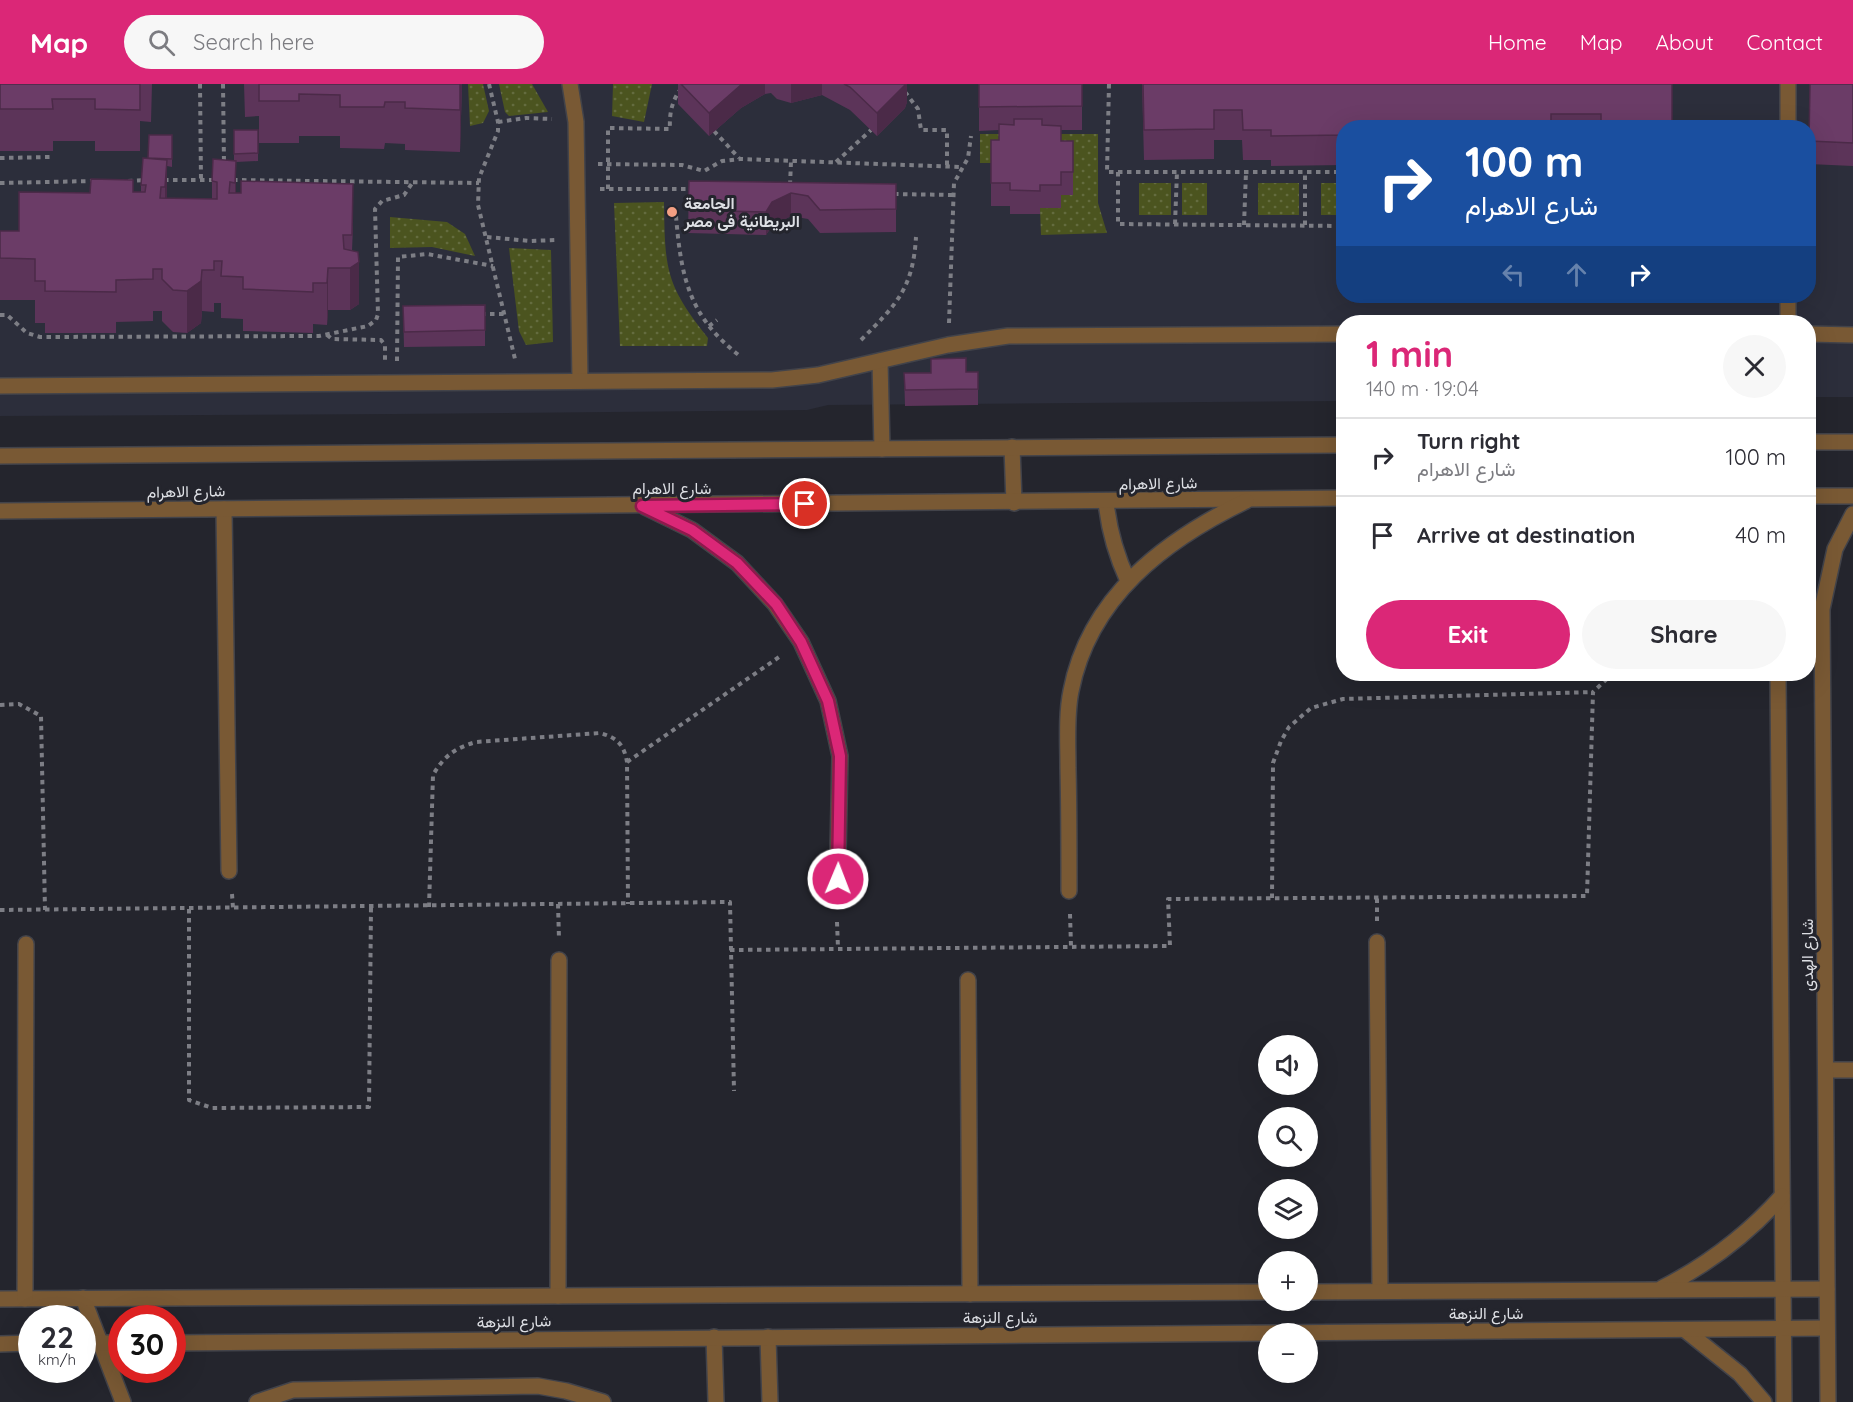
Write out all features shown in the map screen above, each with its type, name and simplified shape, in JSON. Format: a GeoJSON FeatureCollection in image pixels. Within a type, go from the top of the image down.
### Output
{"type":"FeatureCollection","features":[{"type":"Feature","properties":{"kind":"street"},"geometry":{"type":"LineString","coordinates":[[570,84],[576,113],[580,381]]}},
{"type":"Feature","properties":{"kind":"street"},"geometry":{"type":"LineString","coordinates":[[1788,84],[1788,120]]}},
{"type":"Feature","properties":{"kind":"street"},"geometry":{"type":"LineString","coordinates":[[0,386],[772,380],[863,366],[948,345],[1038,335],[1336,334]]}},
{"type":"Feature","properties":{"kind":"street"},"geometry":{"type":"LineString","coordinates":[[1816,334],[1853,335]]}},
{"type":"Feature","properties":{"kind":"street"},"geometry":{"type":"LineString","coordinates":[[880,361],[882,449]]}},
{"type":"Feature","properties":{"kind":"street"},"geometry":{"type":"LineString","coordinates":[[1816,442],[1853,442]]}},
{"type":"Feature","properties":{"kind":"street"},"geometry":{"type":"LineString","coordinates":[[0,456],[1336,445]]}},
{"type":"Feature","properties":{"kind":"street"},"geometry":{"type":"LineString","coordinates":[[1012,447],[1014,503]]}},
{"type":"Feature","properties":{"kind":"street"},"geometry":{"type":"LineString","coordinates":[[1816,496],[1853,496]]}},
{"type":"Feature","properties":{"kind":"street"},"geometry":{"type":"LineString","coordinates":[[1069,891],[1068,734],[1071,692],[1081,655],[1102,614],[1128,581],[1182,537],[1207,520],[1251,498]]}},
{"type":"Feature","properties":{"kind":"street","name":"شارع الاهرام"},"geometry":{"type":"LineString","coordinates":[[0,511],[1014,503],[1336,498]]}},
{"type":"Feature","properties":{"kind":"street"},"geometry":{"type":"LineString","coordinates":[[1106,502],[1109,529],[1116,556],[1128,581]]}},
{"type":"Feature","properties":{"kind":"street"},"geometry":{"type":"LineString","coordinates":[[642,506],[692,530],[737,563],[776,604],[801,642],[828,701],[840,756],[837,900]]}},
{"type":"Feature","properties":{"kind":"street"},"geometry":{"type":"LineString","coordinates":[[224,509],[229,871]]}},
{"type":"Feature","properties":{"kind":"street","name":"شارع الهدى"},"geometry":{"type":"LineString","coordinates":[[1828,1402],[1822,609],[1835,549],[1853,514]]}},
{"type":"Feature","properties":{"kind":"street","name":"شارع الهدى"},"geometry":{"type":"LineString","coordinates":[[1778,681],[1784,1402]]}},
{"type":"Feature","properties":{"kind":"street"},"geometry":{"type":"LineString","coordinates":[[1377,942],[1380,1291]]}},
{"type":"Feature","properties":{"kind":"street"},"geometry":{"type":"LineString","coordinates":[[25,1299],[26,944]]}},
{"type":"Feature","properties":{"kind":"street"},"geometry":{"type":"LineString","coordinates":[[558,1296],[560,960]]}},
{"type":"Feature","properties":{"kind":"street"},"geometry":{"type":"LineString","coordinates":[[968,980],[970,1294]]}},
{"type":"Feature","properties":{"kind":"street"},"geometry":{"type":"LineString","coordinates":[[1826,1070],[1853,1070]]}},
{"type":"Feature","properties":{"kind":"street"},"geometry":{"type":"LineString","coordinates":[[1659,1290],[1694,1272],[1727,1250],[1756,1225],[1782,1196]]}},
{"type":"Feature","properties":{"kind":"street","name":"شارع النزهة"},"geometry":{"type":"LineString","coordinates":[[1318,1292],[1827,1289]]}},
{"type":"Feature","properties":{"kind":"street","name":"شارع النزهة"},"geometry":{"type":"LineString","coordinates":[[0,1299],[1258,1292]]}},
{"type":"Feature","properties":{"kind":"street"},"geometry":{"type":"LineString","coordinates":[[83,1299],[123,1402]]}},
{"type":"Feature","properties":{"kind":"street","name":"شارع النزهة"},"geometry":{"type":"LineString","coordinates":[[186,1342],[1827,1328]]}},
{"type":"Feature","properties":{"kind":"street"},"geometry":{"type":"LineString","coordinates":[[1685,1330],[1740,1374],[1764,1402]]}},
{"type":"Feature","properties":{"kind":"street"},"geometry":{"type":"LineString","coordinates":[[714,1337],[716,1402]]}},
{"type":"Feature","properties":{"kind":"street"},"geometry":{"type":"LineString","coordinates":[[768,1337],[770,1402]]}},
{"type":"Feature","properties":{"kind":"street"},"geometry":{"type":"LineString","coordinates":[[0,1344],[18,1343]]}},
{"type":"Feature","properties":{"kind":"street"},"geometry":{"type":"LineString","coordinates":[[96,1343],[108,1343]]}},
{"type":"Feature","properties":{"kind":"street"},"geometry":{"type":"LineString","coordinates":[[257,1402],[269,1396],[293,1390],[400,1395],[538,1386],[597,1401]]}},
{"type":"Feature","properties":{"kind":"path"},"geometry":{"type":"LineString","coordinates":[[200,84],[201,180]]}},
{"type":"Feature","properties":{"kind":"path"},"geometry":{"type":"LineString","coordinates":[[223,84],[224,172]]}},
{"type":"Feature","properties":{"kind":"path"},"geometry":{"type":"LineString","coordinates":[[489,84],[498,122],[495,141],[483,165],[478,183],[478,205],[521,382]]}},
{"type":"Feature","properties":{"kind":"path"},"geometry":{"type":"LineString","coordinates":[[608,189],[608,128],[670,129],[669,114],[677,93],[685,84]]}},
{"type":"Feature","properties":{"kind":"path"},"geometry":{"type":"LineString","coordinates":[[1109,84],[1107,172],[1336,172]]}},
{"type":"Feature","properties":{"kind":"path"},"geometry":{"type":"LineString","coordinates":[[903,90],[918,109],[921,130],[947,130],[947,166]]}},
{"type":"Feature","properties":{"kind":"path"},"geometry":{"type":"LineString","coordinates":[[498,122],[526,118],[557,119]]}},
{"type":"Feature","properties":{"kind":"path"},"geometry":{"type":"LineString","coordinates":[[835,163],[871,130]]}},
{"type":"Feature","properties":{"kind":"path"},"geometry":{"type":"LineString","coordinates":[[714,132],[740,159]]}},
{"type":"Feature","properties":{"kind":"path"},"geometry":{"type":"LineString","coordinates":[[948,345],[954,183],[971,147],[972,136]]}},
{"type":"Feature","properties":{"kind":"path"},"geometry":{"type":"LineString","coordinates":[[0,158],[51,157]]}},
{"type":"Feature","properties":{"kind":"path"},"geometry":{"type":"LineString","coordinates":[[576,164],[682,165],[704,171],[722,161],[740,159],[962,166]]}},
{"type":"Feature","properties":{"kind":"path"},"geometry":{"type":"LineString","coordinates":[[790,191],[791,162]]}},
{"type":"Feature","properties":{"kind":"path"},"geometry":{"type":"LineString","coordinates":[[1118,172],[1118,224],[1336,225]]}},
{"type":"Feature","properties":{"kind":"path"},"geometry":{"type":"LineString","coordinates":[[1175,224],[1177,172]]}},
{"type":"Feature","properties":{"kind":"path"},"geometry":{"type":"LineString","coordinates":[[1244,225],[1246,172]]}},
{"type":"Feature","properties":{"kind":"path"},"geometry":{"type":"LineString","coordinates":[[1305,172],[1305,225]]}},
{"type":"Feature","properties":{"kind":"path"},"geometry":{"type":"LineString","coordinates":[[122,181],[325,180],[478,183]]}},
{"type":"Feature","properties":{"kind":"path"},"geometry":{"type":"LineString","coordinates":[[0,183],[99,181]]}},
{"type":"Feature","properties":{"kind":"path"},"geometry":{"type":"LineString","coordinates":[[0,315],[7,315],[27,333],[40,337],[326,334],[368,326],[376,320],[375,209],[382,201],[404,195],[413,182]]}},
{"type":"Feature","properties":{"kind":"path"},"geometry":{"type":"LineString","coordinates":[[577,189],[697,189]]}},
{"type":"Feature","properties":{"kind":"path"},"geometry":{"type":"LineString","coordinates":[[883,194],[953,195]]}},
{"type":"Feature","properties":{"kind":"path"},"geometry":{"type":"LineString","coordinates":[[676,216],[682,272],[689,294],[709,326],[737,354],[772,380]]}},
{"type":"Feature","properties":{"kind":"path"},"geometry":{"type":"LineString","coordinates":[[487,237],[530,241],[561,239]]}},
{"type":"Feature","properties":{"kind":"path"},"geometry":{"type":"LineString","coordinates":[[863,366],[855,346],[894,308],[905,288],[915,254],[916,237]]}},
{"type":"Feature","properties":{"kind":"path"},"geometry":{"type":"LineString","coordinates":[[397,383],[397,260],[401,255],[440,255],[493,266]]}},
{"type":"Feature","properties":{"kind":"path"},"geometry":{"type":"LineString","coordinates":[[397,314],[409,314]]}},
{"type":"Feature","properties":{"kind":"path"},"geometry":{"type":"LineString","coordinates":[[480,314],[504,314]]}},
{"type":"Feature","properties":{"kind":"path"},"geometry":{"type":"LineString","coordinates":[[871,319],[876,325]]}},
{"type":"Feature","properties":{"kind":"path"},"geometry":{"type":"LineString","coordinates":[[709,326],[717,320]]}},
{"type":"Feature","properties":{"kind":"path"},"geometry":{"type":"LineString","coordinates":[[326,334],[332,339],[378,340]]}},
{"type":"Feature","properties":{"kind":"path"},"geometry":{"type":"LineString","coordinates":[[627,762],[801,642]]}},
{"type":"Feature","properties":{"kind":"path"},"geometry":{"type":"LineString","coordinates":[[1272,898],[1273,763],[1288,727],[1311,708],[1343,699],[1593,692],[1605,681]]}},
{"type":"Feature","properties":{"kind":"path"},"geometry":{"type":"LineString","coordinates":[[730,950],[1170,946],[1168,899],[1587,896],[1593,692]]}},
{"type":"Feature","properties":{"kind":"path"},"geometry":{"type":"LineString","coordinates":[[0,705],[19,704],[40,716],[45,910]]}},
{"type":"Feature","properties":{"kind":"path"},"geometry":{"type":"LineString","coordinates":[[429,907],[433,775],[443,759],[458,747],[476,742],[600,733],[615,737],[624,748],[627,762],[628,904]]}},
{"type":"Feature","properties":{"kind":"path"},"geometry":{"type":"LineString","coordinates":[[1069,891],[1071,946]]}},
{"type":"Feature","properties":{"kind":"path"},"geometry":{"type":"LineString","coordinates":[[0,910],[730,902],[734,1091]]}},
{"type":"Feature","properties":{"kind":"path"},"geometry":{"type":"LineString","coordinates":[[558,904],[560,960]]}},
{"type":"Feature","properties":{"kind":"path"},"geometry":{"type":"LineString","coordinates":[[189,909],[189,1100],[212,1108],[369,1107],[371,907]]}},
{"type":"Feature","properties":{"kind":"shaded area","name":"الجامعة البريطانية فى مصر"},"geometry":{"type":"Polygon","coordinates":[[[0,84],[1853,84],[1853,397],[1816,397],[1816,315],[1336,315],[1336,401],[828,405],[807,410],[0,416],[0,84]]]}},
{"type":"Feature","properties":{"kind":"green space"},"geometry":{"type":"Polygon","coordinates":[[[468,84],[483,84],[489,111],[483,123],[470,126],[468,84]]]}},
{"type":"Feature","properties":{"kind":"green space"},"geometry":{"type":"Polygon","coordinates":[[[499,84],[532,84],[548,112],[509,116],[505,112],[499,84]]]}},
{"type":"Feature","properties":{"kind":"green space"},"geometry":{"type":"Polygon","coordinates":[[[613,84],[652,84],[644,122],[612,116],[613,84]]]}},
{"type":"Feature","properties":{"kind":"green space"},"geometry":{"type":"Polygon","coordinates":[[[980,134],[1014,134],[999,163],[980,163],[980,134]]]}},
{"type":"Feature","properties":{"kind":"green space"},"geometry":{"type":"Polygon","coordinates":[[[1042,134],[1098,134],[1098,203],[1107,233],[1041,235],[1040,208],[1060,208],[1061,195],[1073,195],[1073,165],[1042,134]]]}},
{"type":"Feature","properties":{"kind":"green space"},"geometry":{"type":"Polygon","coordinates":[[[1139,183],[1171,183],[1171,215],[1139,215],[1139,183]]]}},
{"type":"Feature","properties":{"kind":"green space"},"geometry":{"type":"Polygon","coordinates":[[[1182,183],[1207,183],[1207,215],[1182,215],[1182,183]]]}},
{"type":"Feature","properties":{"kind":"green space"},"geometry":{"type":"Polygon","coordinates":[[[1258,183],[1299,183],[1299,215],[1258,215],[1258,183]]]}},
{"type":"Feature","properties":{"kind":"green space"},"geometry":{"type":"Polygon","coordinates":[[[1321,183],[1336,183],[1336,215],[1321,215],[1321,183]]]}},
{"type":"Feature","properties":{"kind":"green space"},"geometry":{"type":"Polygon","coordinates":[[[664,202],[665,244],[670,275],[683,303],[708,338],[707,346],[620,346],[614,203],[664,202]]]}},
{"type":"Feature","properties":{"kind":"green space"},"geometry":{"type":"Polygon","coordinates":[[[390,217],[447,222],[465,234],[475,256],[432,247],[390,248],[390,217]]]}},
{"type":"Feature","properties":{"kind":"green space"},"geometry":{"type":"Polygon","coordinates":[[[509,248],[551,250],[553,342],[526,345],[519,331],[509,248]]]}},
{"type":"Feature","properties":{"kind":"building"},"geometry":{"type":"Polygon","coordinates":[[[0,84],[140,84],[140,110],[95,109],[95,99],[52,99],[53,109],[0,109],[0,84]]]}},
{"type":"Feature","properties":{"kind":"building"},"geometry":{"type":"Polygon","coordinates":[[[259,84],[460,84],[460,110],[405,108],[405,102],[385,102],[384,107],[340,107],[340,95],[299,94],[299,101],[259,101],[259,84]]]}},
{"type":"Feature","properties":{"kind":"building"},"geometry":{"type":"Polygon","coordinates":[[[681,84],[742,84],[709,113],[681,84]]]}},
{"type":"Feature","properties":{"kind":"building"},"geometry":{"type":"Polygon","coordinates":[[[844,84],[906,84],[877,113],[844,84]]]}},
{"type":"Feature","properties":{"kind":"building"},"geometry":{"type":"Polygon","coordinates":[[[979,84],[1082,84],[1082,106],[979,107],[979,84]]]}},
{"type":"Feature","properties":{"kind":"building"},"geometry":{"type":"Polygon","coordinates":[[[1143,84],[1672,84],[1672,120],[1601,120],[1601,114],[1551,114],[1551,120],[1336,120],[1336,135],[1271,136],[1271,130],[1243,130],[1242,110],[1214,110],[1214,129],[1144,130],[1143,84]]]}},
{"type":"Feature","properties":{"kind":"building"},"geometry":{"type":"Polygon","coordinates":[[[1810,84],[1853,84],[1853,143],[1816,141],[1816,120],[1809,120],[1810,84]]]}},
{"type":"Feature","properties":{"kind":"building"},"geometry":{"type":"Polygon","coordinates":[[[1014,119],[1042,119],[1042,125],[1061,126],[1061,141],[1073,141],[1073,172],[1061,172],[1061,185],[1040,185],[1040,191],[1010,190],[1010,183],[991,183],[991,140],[999,140],[999,124],[1014,125],[1014,119]]]}},
{"type":"Feature","properties":{"kind":"building"},"geometry":{"type":"Polygon","coordinates":[[[234,130],[258,130],[258,153],[234,154],[234,130]]]}},
{"type":"Feature","properties":{"kind":"building"},"geometry":{"type":"Polygon","coordinates":[[[149,135],[172,135],[172,159],[148,158],[149,135]]]}},
{"type":"Feature","properties":{"kind":"building"},"geometry":{"type":"Polygon","coordinates":[[[143,158],[167,160],[165,187],[161,187],[160,198],[217,199],[217,182],[212,181],[213,159],[236,161],[235,183],[230,182],[229,193],[241,193],[241,181],[353,184],[352,235],[343,235],[344,249],[358,252],[359,262],[350,268],[328,268],[327,283],[313,283],[313,292],[243,289],[243,277],[221,276],[222,261],[214,261],[214,270],[202,270],[201,281],[187,291],[173,290],[162,279],[162,269],[153,269],[153,279],[116,280],[116,292],[45,291],[45,281],[35,281],[35,259],[0,258],[0,231],[19,231],[19,192],[90,193],[91,179],[133,180],[133,192],[145,192],[146,185],[141,185],[143,158]]]}},
{"type":"Feature","properties":{"kind":"building"},"geometry":{"type":"Polygon","coordinates":[[[689,181],[896,184],[896,209],[820,210],[808,196],[791,193],[772,202],[766,212],[688,210],[689,181]]]}},
{"type":"Feature","properties":{"kind":"building"},"geometry":{"type":"Polygon","coordinates":[[[485,305],[485,330],[404,332],[403,306],[485,305]]]}},
{"type":"Feature","properties":{"kind":"building"},"geometry":{"type":"Polygon","coordinates":[[[966,358],[966,372],[978,372],[978,389],[905,390],[904,373],[931,373],[931,359],[966,358]]]}},
{"type":"Feature","properties":{"kind":"place","name":"الجامعة البريطانية فى مصر"},"geometry":{"type":"Point","coordinates":[672,212]}},
{"type":"Feature","properties":{"kind":"route"},"geometry":{"type":"LineString","coordinates":[[805,504],[642,506],[692,530],[737,563],[776,604],[801,642],[828,701],[840,756],[838,879]]}}]}
